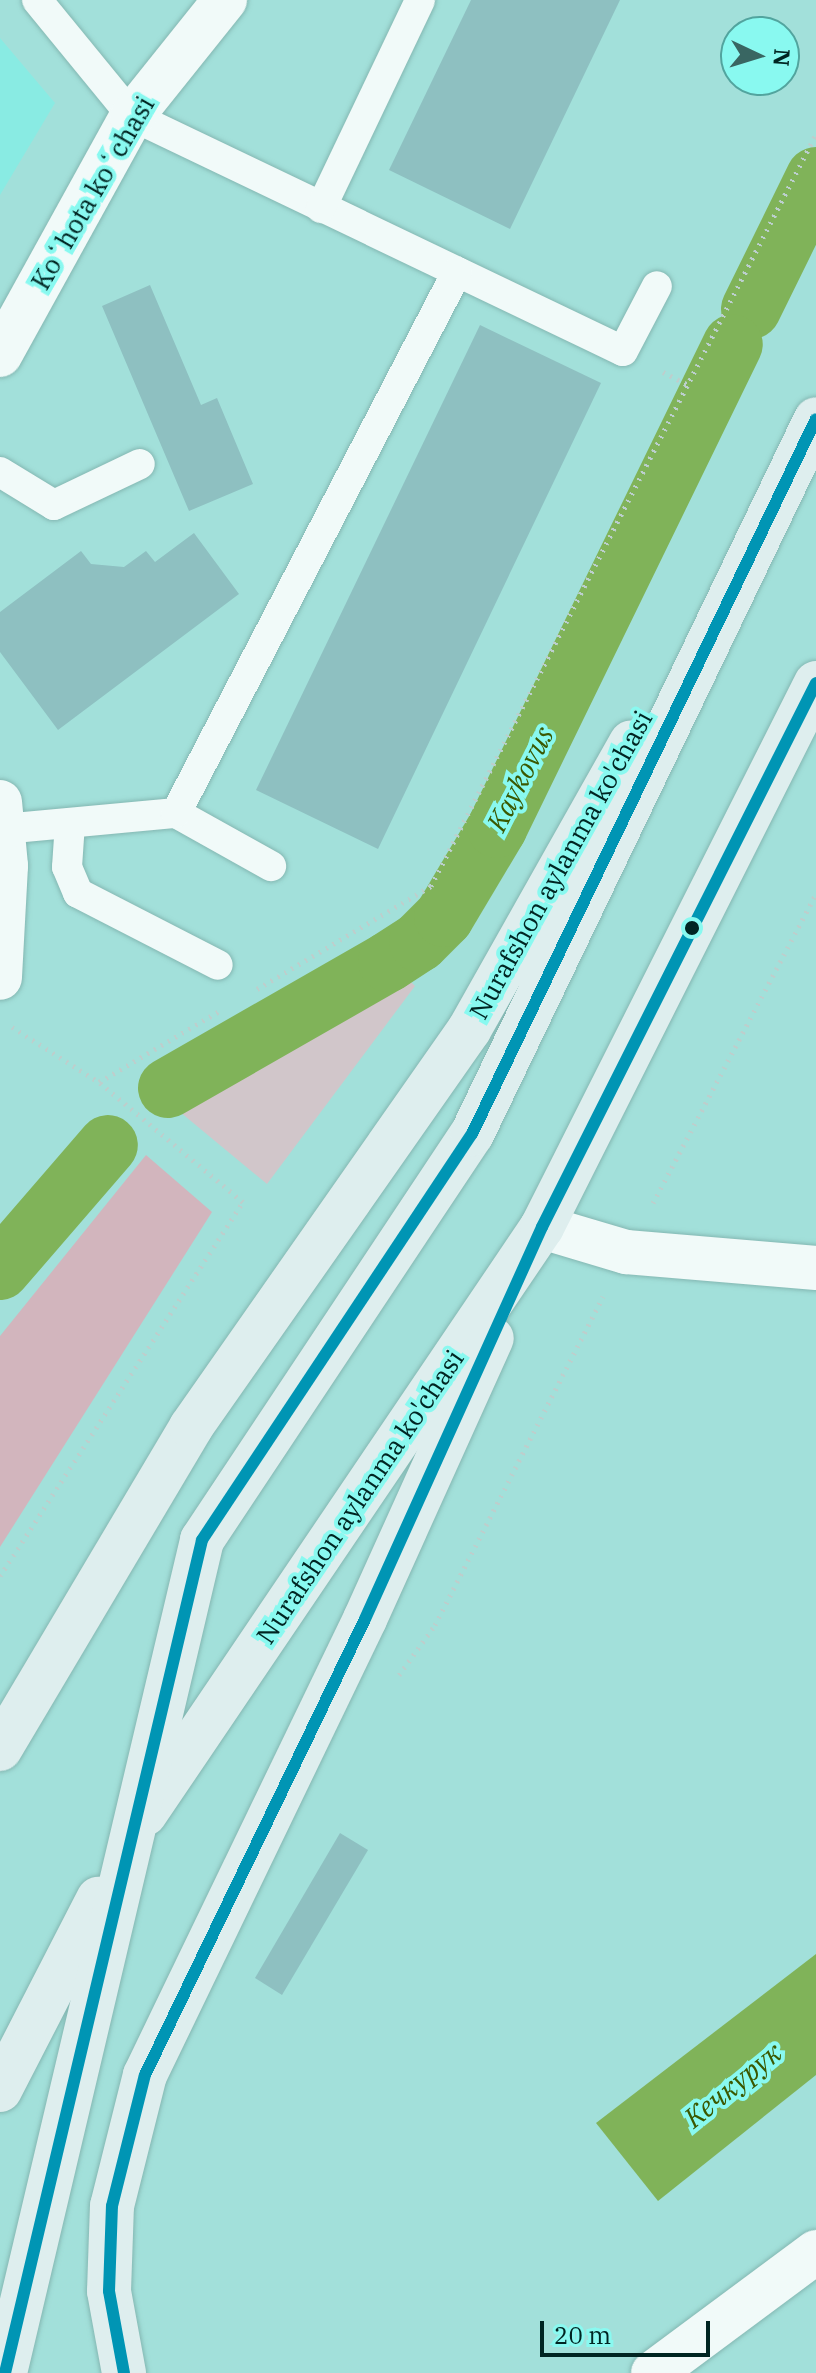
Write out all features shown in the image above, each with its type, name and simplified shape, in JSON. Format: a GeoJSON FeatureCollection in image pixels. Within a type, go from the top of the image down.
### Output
{"type":"FeatureCollection","features":[{"type":"Feature","properties":{"kind":"main road","name":"Nurafshon aylanma ko'chasi"},"geometry":{"type":"LineString","coordinates":[[0,1749],[191,1427],[469,1030],[816,412]]}},
{"type":"Feature","properties":{"kind":"main road"},"geometry":{"type":"LineString","coordinates":[[5,2373],[202,1540],[472,1134],[816,419]]}},
{"type":"Feature","properties":{"kind":"main road","name":"Nurafshon aylanma ko'chasi"},"geometry":{"type":"LineString","coordinates":[[0,2090],[129,1839],[542,1227],[816,683]]}},
{"type":"Feature","properties":{"kind":"main road"},"geometry":{"type":"LineString","coordinates":[[124,2373],[109,2291],[112,2206],[145,2075],[365,1619],[542,1227]]}},
{"type":"Feature","properties":{"kind":"street","name":"Koʻhota koʻchasi"},"geometry":{"type":"LineString","coordinates":[[0,355],[132,116],[225,0]]}},
{"type":"Feature","properties":{"kind":"street"},"geometry":{"type":"LineString","coordinates":[[0,978],[6,924],[1,816]]}},
{"type":"Feature","properties":{"kind":"street"},"geometry":{"type":"LineString","coordinates":[[542,1227],[626,1252],[816,1268]]}},
{"type":"Feature","properties":{"kind":"street"},"geometry":{"type":"LineString","coordinates":[[653,2373],[816,2252]]}},
{"type":"Feature","properties":{"kind":"lane"},"geometry":{"type":"LineString","coordinates":[[37,0],[132,116],[623,351],[657,286]]}},
{"type":"Feature","properties":{"kind":"lane"},"geometry":{"type":"LineString","coordinates":[[321,208],[420,0]]}},
{"type":"Feature","properties":{"kind":"lane"},"geometry":{"type":"LineString","coordinates":[[176,813],[457,272]]}},
{"type":"Feature","properties":{"kind":"lane"},"geometry":{"type":"LineString","coordinates":[[0,472],[54,505],[140,464]]}},
{"type":"Feature","properties":{"kind":"lane"},"geometry":{"type":"LineString","coordinates":[[1,816],[70,823],[176,813],[271,866]]}},
{"type":"Feature","properties":{"kind":"lane"},"geometry":{"type":"LineString","coordinates":[[70,823],[67,867],[78,893],[218,965]]}},
{"type":"Feature","properties":{"kind":"path"},"geometry":{"type":"LineString","coordinates":[[245,996],[431,886],[816,134]]}},
{"type":"Feature","properties":{"kind":"path"},"geometry":{"type":"LineString","coordinates":[[391,1686],[435,1625],[626,1252],[732,1062],[816,894]]}},
{"type":"Feature","properties":{"kind":"path"},"geometry":{"type":"LineString","coordinates":[[99,1082],[232,1004]]}},
{"type":"Feature","properties":{"kind":"path"},"geometry":{"type":"LineString","coordinates":[[0,1019],[99,1082],[243,1202],[0,1576]]}},
{"type":"Feature","properties":{"kind":"shaded area"},"geometry":{"type":"Polygon","coordinates":[[[0,38],[55,103],[0,195],[0,38]]]}},
{"type":"Feature","properties":{"kind":"shaded area"},"geometry":{"type":"Polygon","coordinates":[[[399,970],[415,986],[267,1184],[180,1112],[203,1085],[399,970]]]}},
{"type":"Feature","properties":{"kind":"shaded area"},"geometry":{"type":"Polygon","coordinates":[[[146,1155],[212,1212],[0,1547],[0,1336],[146,1155]]]}},
{"type":"Feature","properties":{"kind":"water","name":"Кечкурук"},"geometry":{"type":"Polygon","coordinates":[[[816,1954],[816,2075],[658,2201],[596,2123],[816,1954]]]}},
{"type":"Feature","properties":{"kind":"building"},"geometry":{"type":"Polygon","coordinates":[[[471,0],[620,0],[510,229],[389,170],[471,0]]]}},
{"type":"Feature","properties":{"kind":"building"},"geometry":{"type":"Polygon","coordinates":[[[150,285],[201,405],[217,398],[253,484],[189,511],[102,306],[150,285]]]}},
{"type":"Feature","properties":{"kind":"building"},"geometry":{"type":"Polygon","coordinates":[[[480,325],[601,383],[378,849],[256,790],[480,325]]]}},
{"type":"Feature","properties":{"kind":"building"},"geometry":{"type":"Polygon","coordinates":[[[194,533],[239,594],[58,730],[0,652],[0,612],[81,551],[91,564],[124,567],[146,551],[155,562],[194,533]]]}},
{"type":"Feature","properties":{"kind":"building"},"geometry":{"type":"Polygon","coordinates":[[[340,1833],[368,1850],[282,1995],[255,1978],[340,1833]]]}},
{"type":"Feature","properties":{"kind":"waterway","name":"Kaykovus"},"geometry":{"type":"LineString","coordinates":[[751,309],[816,177]]}},
{"type":"Feature","properties":{"kind":"waterway","name":"Kaykovus"},"geometry":{"type":"LineString","coordinates":[[168,1088],[388,962],[419,942],[444,917],[497,828],[733,344]]}},
{"type":"Feature","properties":{"kind":"waterway","name":"Kaykovus"},"geometry":{"type":"LineString","coordinates":[[0,1270],[108,1145]]}},
{"type":"Feature","properties":{"kind":"transit line"},"geometry":{"type":"LineString","coordinates":[[5,2373],[202,1540],[472,1134],[816,419]]}},
{"type":"Feature","properties":{"kind":"transit line"},"geometry":{"type":"LineString","coordinates":[[124,2373],[109,2291],[112,2206],[145,2075],[365,1619],[542,1227],[816,683]]}}]}
